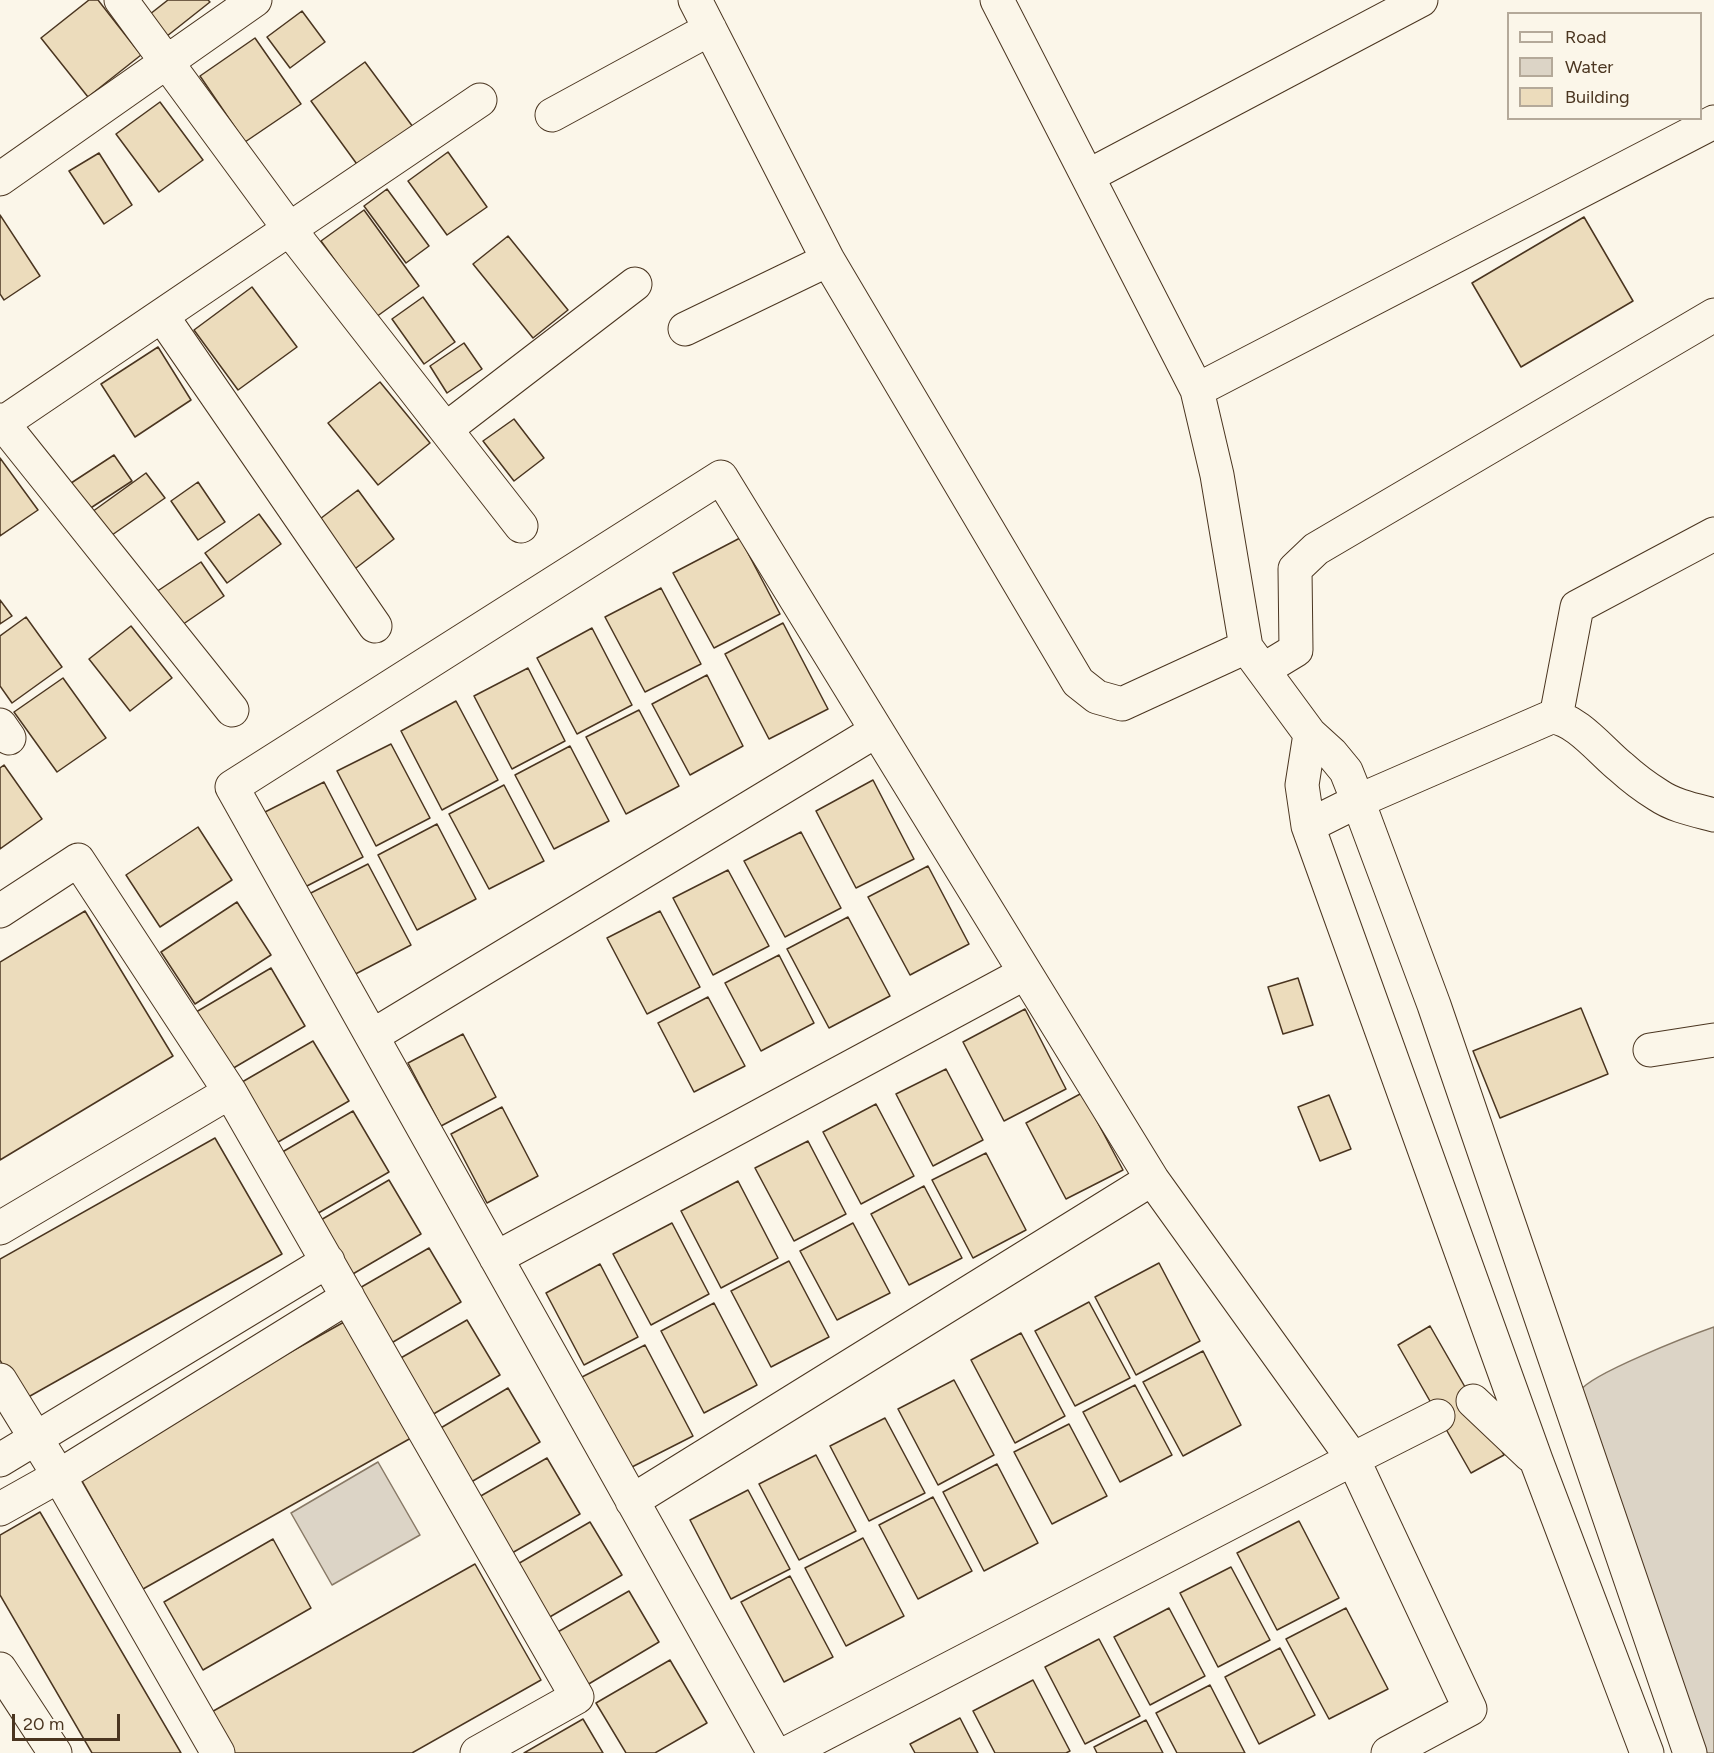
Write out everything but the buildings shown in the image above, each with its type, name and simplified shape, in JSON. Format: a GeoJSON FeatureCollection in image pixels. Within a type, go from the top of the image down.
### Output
{"type":"FeatureCollection","features":[{"type":"Feature","properties":{"kind":"street"},"geometry":{"type":"LineString","coordinates":[[121,0],[290,230],[521,526]]}},
{"type":"Feature","properties":{"kind":"street"},"geometry":{"type":"LineString","coordinates":[[0,179],[255,0]]}},
{"type":"Feature","properties":{"kind":"street"},"geometry":{"type":"LineString","coordinates":[[695,0],[828,260],[1078,682],[1097,698],[1122,704],[1254,658],[1296,650],[1295,568],[1316,549],[1714,315]]}},
{"type":"Feature","properties":{"kind":"street"},"geometry":{"type":"LineString","coordinates":[[997,0],[1197,390],[1217,475],[1254,658],[1310,734],[1332,754],[1346,771],[1358,801],[1434,1005],[1690,1753]]}},
{"type":"Feature","properties":{"kind":"street"},"geometry":{"type":"LineString","coordinates":[[1088,176],[1420,0]]}},
{"type":"Feature","properties":{"kind":"street"},"geometry":{"type":"LineString","coordinates":[[552,115],[710,29]]}},
{"type":"Feature","properties":{"kind":"street"},"geometry":{"type":"LineString","coordinates":[[232,710],[1,423],[480,100]]}},
{"type":"Feature","properties":{"kind":"street"},"geometry":{"type":"LineString","coordinates":[[1197,390],[1714,122]]}},
{"type":"Feature","properties":{"kind":"street"},"geometry":{"type":"LineString","coordinates":[[685,329],[828,260]]}},
{"type":"Feature","properties":{"kind":"street"},"geometry":{"type":"LineString","coordinates":[[446,429],[635,284]]}},
{"type":"Feature","properties":{"kind":"street"},"geometry":{"type":"LineString","coordinates":[[162,316],[375,626]]}},
{"type":"Feature","properties":{"kind":"street"},"geometry":{"type":"LineString","coordinates":[[774,1753],[232,787],[721,477],[1152,1179],[1353,1459],[1470,1709],[1388,1753]]}},
{"type":"Feature","properties":{"kind":"street"},"geometry":{"type":"LineString","coordinates":[[1556,717],[1577,608],[1714,534]]}},
{"type":"Feature","properties":{"kind":"street"},"geometry":{"type":"LineString","coordinates":[[1308,826],[1358,801],[1545,718],[1556,717],[1566,720],[1586,735],[1621,767],[1659,796],[1688,808],[1714,815]]}},
{"type":"Feature","properties":{"kind":"street"},"geometry":{"type":"LineString","coordinates":[[372,1036],[876,731]]}},
{"type":"Feature","properties":{"kind":"street"},"geometry":{"type":"LineString","coordinates":[[1310,734],[1302,785],[1308,826],[1536,1460],[1647,1753]]}},
{"type":"Feature","properties":{"kind":"street"},"geometry":{"type":"LineString","coordinates":[[0,911],[78,860],[230,1092],[577,1697],[477,1753]]}},
{"type":"Feature","properties":{"kind":"street"},"geometry":{"type":"LineString","coordinates":[[496,1258],[1026,973]]}},
{"type":"Feature","properties":{"kind":"street"},"geometry":{"type":"LineString","coordinates":[[1650,1050],[1714,1040]]}},
{"type":"Feature","properties":{"kind":"street"},"geometry":{"type":"LineString","coordinates":[[0,1228],[230,1092]]}},
{"type":"Feature","properties":{"kind":"street"},"geometry":{"type":"LineString","coordinates":[[632,1501],[1152,1179]]}},
{"type":"Feature","properties":{"kind":"street"},"geometry":{"type":"LineString","coordinates":[[0,1460],[328,1261]]}},
{"type":"Feature","properties":{"kind":"street"},"geometry":{"type":"LineString","coordinates":[[0,1509],[59,1476],[348,1297]]}},
{"type":"Feature","properties":{"kind":"street"},"geometry":{"type":"LineString","coordinates":[[0,1380],[59,1476],[218,1753]]}},
{"type":"Feature","properties":{"kind":"street"},"geometry":{"type":"LineString","coordinates":[[1473,1401],[1536,1460]]}},
{"type":"Feature","properties":{"kind":"street"},"geometry":{"type":"LineString","coordinates":[[787,1753],[1438,1416]]}},
{"type":"Feature","properties":{"kind":"street"},"geometry":{"type":"LineString","coordinates":[[0,1669],[55,1753]]}},
{"type":"Feature","properties":{"kind":"water"},"geometry":{"type":"Polygon","coordinates":[[[1714,1327],[1714,1753],[1707,1753],[1576,1405],[1580,1391],[1602,1375],[1714,1327]]]}},
{"type":"Feature","properties":{"kind":"water"},"geometry":{"type":"Polygon","coordinates":[[[378,1462],[420,1535],[332,1585],[291,1513],[378,1462]]]}}]}
